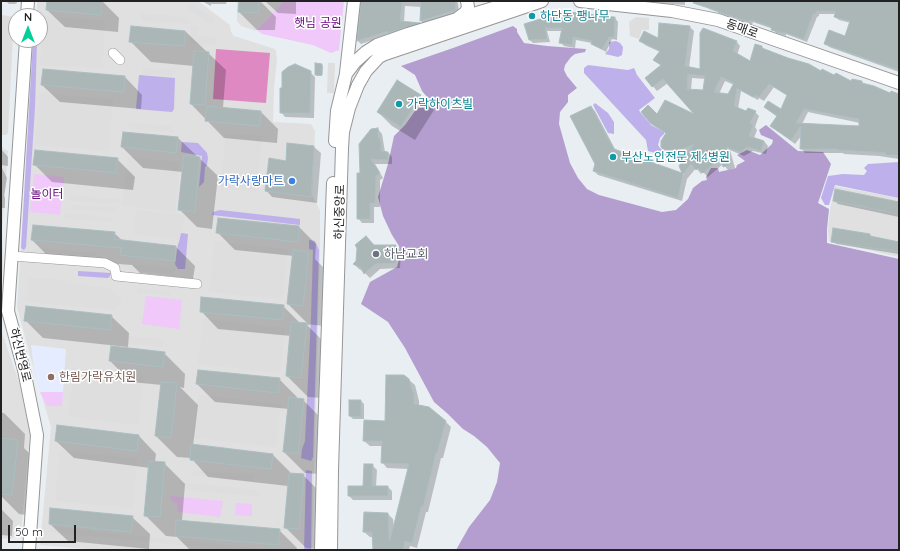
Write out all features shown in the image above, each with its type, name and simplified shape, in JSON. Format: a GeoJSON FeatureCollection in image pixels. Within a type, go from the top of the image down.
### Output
{"type":"FeatureCollection","features":[{"type":"Feature","properties":{"kind":"street"},"geometry":{"type":"LineString","coordinates":[[346,74],[354,1]]}},
{"type":"Feature","properties":{"kind":"street"},"geometry":{"type":"LineString","coordinates":[[458,18],[466,12],[468,8],[467,1]]}},
{"type":"Feature","properties":{"kind":"street","name":"하신중앙로"},"geometry":{"type":"LineString","coordinates":[[321,550],[327,463],[336,216],[337,111],[346,74],[355,62],[377,45],[458,18],[516,1]]}},
{"type":"Feature","properties":{"kind":"street","name":"하신중앙로"},"geometry":{"type":"LineString","coordinates":[[336,216],[342,143],[348,108],[358,85],[372,64],[379,57],[391,51],[542,1]]}},
{"type":"Feature","properties":{"kind":"street","name":"동매로"},"geometry":{"type":"LineString","coordinates":[[580,1],[672,11],[718,20],[899,83]]}},
{"type":"Feature","properties":{"kind":"street","name":"하신번영로"},"geometry":{"type":"LineString","coordinates":[[25,48],[8,311],[24,370],[37,435],[29,550]]}},
{"type":"Feature","properties":{"kind":"street"},"geometry":{"type":"LineString","coordinates":[[113,53],[120,60]]}},
{"type":"Feature","properties":{"kind":"street"},"geometry":{"type":"LineString","coordinates":[[12,256],[106,263],[115,268],[116,276],[197,284]]}},
{"type":"Feature","properties":{"kind":"street","name":"하신중앙로"},"geometry":{"type":"LineString","coordinates":[[327,463],[331,550]]}},
{"type":"Feature","properties":{"kind":"shaded area"},"geometry":{"type":"Polygon","coordinates":[[[37,1],[198,1],[230,25],[231,32],[234,36],[275,49],[277,61],[274,88],[273,122],[311,124],[315,131],[312,195],[320,210],[320,248],[312,550],[101,550],[40,545],[51,427],[17,307],[34,48],[48,48],[48,8],[37,8],[37,1]]]}},
{"type":"Feature","properties":{"kind":"shaded area"},"geometry":{"type":"Polygon","coordinates":[[[237,1],[284,1],[256,31],[241,26],[237,21],[237,1]]]}},
{"type":"Feature","properties":{"kind":"shaded area"},"geometry":{"type":"Polygon","coordinates":[[[192,4],[215,19],[212,24],[188,9],[192,4]]]}},
{"type":"Feature","properties":{"kind":"shaded area"},"geometry":{"type":"Polygon","coordinates":[[[139,13],[186,17],[189,24],[142,21],[139,13]]]}},
{"type":"Feature","properties":{"kind":"shaded area"},"geometry":{"type":"Polygon","coordinates":[[[2,15],[8,16],[8,48],[12,48],[8,133],[6,135],[1,135],[2,15]]]}},
{"type":"Feature","properties":{"kind":"shaded area"},"geometry":{"type":"Polygon","coordinates":[[[48,16],[105,20],[103,68],[40,65],[41,48],[48,48],[48,16]]]}},
{"type":"Feature","properties":{"kind":"shaded area"},"geometry":{"type":"Polygon","coordinates":[[[636,17],[649,18],[649,30],[642,30],[639,39],[630,36],[629,22],[636,17]]]}},
{"type":"Feature","properties":{"kind":"shaded area"},"geometry":{"type":"Polygon","coordinates":[[[191,25],[198,26],[198,36],[216,37],[216,45],[190,44],[191,25]]]}},
{"type":"Feature","properties":{"kind":"shaded area"},"geometry":{"type":"Polygon","coordinates":[[[513,26],[517,29],[517,32],[524,43],[586,49],[585,52],[575,54],[571,57],[565,65],[564,70],[567,76],[577,88],[568,95],[568,102],[560,112],[559,124],[570,163],[578,178],[587,189],[599,195],[662,212],[676,210],[688,199],[693,188],[702,181],[707,180],[706,177],[711,168],[718,168],[719,172],[736,168],[737,165],[745,161],[737,155],[747,150],[760,155],[772,144],[773,140],[761,135],[759,130],[766,125],[798,151],[823,152],[831,164],[818,203],[829,209],[827,243],[899,259],[899,550],[456,550],[469,527],[490,500],[497,482],[500,463],[487,447],[463,429],[434,402],[405,348],[388,322],[361,304],[370,282],[397,267],[400,255],[399,246],[383,216],[378,197],[388,164],[394,136],[428,98],[422,91],[415,75],[401,66],[513,26]]]}},
{"type":"Feature","properties":{"kind":"shaded area"},"geometry":{"type":"Polygon","coordinates":[[[616,41],[623,47],[622,55],[618,57],[605,54],[609,49],[609,42],[616,41]]]}},
{"type":"Feature","properties":{"kind":"shaded area"},"geometry":{"type":"Polygon","coordinates":[[[33,48],[37,48],[35,108],[26,247],[24,250],[21,248],[33,48]]]}},
{"type":"Feature","properties":{"kind":"shaded area"},"geometry":{"type":"Polygon","coordinates":[[[216,49],[270,53],[266,103],[213,99],[216,49]]]}},
{"type":"Feature","properties":{"kind":"shaded area"},"geometry":{"type":"Polygon","coordinates":[[[328,63],[335,63],[334,93],[327,93],[328,63]]]}},
{"type":"Feature","properties":{"kind":"shaded area"},"geometry":{"type":"Polygon","coordinates":[[[588,65],[628,70],[634,68],[637,75],[655,98],[639,110],[651,125],[664,132],[658,145],[671,155],[669,157],[648,151],[646,140],[584,73],[584,68],[588,65]]]}},
{"type":"Feature","properties":{"kind":"shaded area"},"geometry":{"type":"Polygon","coordinates":[[[143,68],[173,70],[173,76],[142,74],[143,68]]]}},
{"type":"Feature","properties":{"kind":"shaded area"},"geometry":{"type":"Polygon","coordinates":[[[139,75],[175,78],[174,109],[172,112],[136,109],[139,75]]]}},
{"type":"Feature","properties":{"kind":"shaded area"},"geometry":{"type":"Polygon","coordinates":[[[39,93],[113,99],[109,151],[35,145],[39,93]]]}},
{"type":"Feature","properties":{"kind":"shaded area"},"geometry":{"type":"Polygon","coordinates":[[[595,103],[608,113],[614,122],[614,134],[608,133],[593,105],[595,103]]]}},
{"type":"Feature","properties":{"kind":"shaded area"},"geometry":{"type":"Polygon","coordinates":[[[126,122],[170,126],[174,132],[131,129],[126,122]]]}},
{"type":"Feature","properties":{"kind":"shaded area"},"geometry":{"type":"Polygon","coordinates":[[[226,133],[263,136],[256,192],[220,187],[226,133]]]}},
{"type":"Feature","properties":{"kind":"shaded area"},"geometry":{"type":"Polygon","coordinates":[[[182,142],[198,143],[207,153],[208,158],[207,165],[205,167],[204,182],[199,187],[202,156],[181,152],[182,142]]]}},
{"type":"Feature","properties":{"kind":"shaded area"},"geometry":{"type":"Polygon","coordinates":[[[1,147],[8,151],[2,233],[3,260],[1,301],[1,147]]]}},
{"type":"Feature","properties":{"kind":"shaded area"},"geometry":{"type":"Polygon","coordinates":[[[128,157],[180,162],[175,212],[122,206],[128,157]]]}},
{"type":"Feature","properties":{"kind":"shaded area"},"geometry":{"type":"Polygon","coordinates":[[[899,162],[899,198],[835,185],[829,205],[825,205],[821,198],[828,176],[843,174],[864,175],[867,171],[864,168],[868,164],[899,162]]]}},
{"type":"Feature","properties":{"kind":"shaded area"},"geometry":{"type":"Polygon","coordinates":[[[835,186],[899,198],[899,257],[829,241],[828,229],[830,210],[835,186]]]}},
{"type":"Feature","properties":{"kind":"shaded area"},"geometry":{"type":"Polygon","coordinates":[[[70,195],[118,199],[120,202],[113,204],[70,201],[70,195]]]}},
{"type":"Feature","properties":{"kind":"shaded area"},"geometry":{"type":"Polygon","coordinates":[[[73,205],[116,208],[114,212],[70,209],[73,205]]]}},
{"type":"Feature","properties":{"kind":"shaded area"},"geometry":{"type":"Polygon","coordinates":[[[136,210],[185,215],[178,240],[133,234],[136,210]]]}},
{"type":"Feature","properties":{"kind":"shaded area"},"geometry":{"type":"Polygon","coordinates":[[[220,210],[300,219],[300,225],[212,215],[213,212],[220,210]]]}},
{"type":"Feature","properties":{"kind":"shaded area"},"geometry":{"type":"Polygon","coordinates":[[[64,213],[115,218],[110,222],[65,219],[64,213]]]}},
{"type":"Feature","properties":{"kind":"shaded area"},"geometry":{"type":"Polygon","coordinates":[[[181,233],[188,234],[185,269],[178,269],[175,264],[181,233]]]}},
{"type":"Feature","properties":{"kind":"shaded area"},"geometry":{"type":"Polygon","coordinates":[[[309,240],[315,241],[319,250],[313,457],[311,461],[301,458],[305,441],[311,317],[313,250],[309,249],[309,240]]]}},
{"type":"Feature","properties":{"kind":"shaded area"},"geometry":{"type":"Polygon","coordinates":[[[215,241],[288,249],[283,299],[209,292],[215,241]]]}},
{"type":"Feature","properties":{"kind":"shaded area"},"geometry":{"type":"Polygon","coordinates":[[[37,248],[96,253],[93,257],[36,252],[37,248]]]}},
{"type":"Feature","properties":{"kind":"shaded area"},"geometry":{"type":"Polygon","coordinates":[[[123,264],[176,268],[173,274],[120,269],[123,264]]]}},
{"type":"Feature","properties":{"kind":"shaded area"},"geometry":{"type":"Polygon","coordinates":[[[78,271],[111,273],[108,278],[78,276],[78,271]]]}},
{"type":"Feature","properties":{"kind":"shaded area"},"geometry":{"type":"Polygon","coordinates":[[[29,278],[66,280],[77,284],[109,288],[122,300],[114,310],[27,302],[29,278]]]}},
{"type":"Feature","properties":{"kind":"shaded area"},"geometry":{"type":"Polygon","coordinates":[[[137,288],[170,291],[170,296],[137,293],[137,288]]]}},
{"type":"Feature","properties":{"kind":"shaded area"},"geometry":{"type":"Polygon","coordinates":[[[203,319],[285,328],[280,373],[198,364],[203,319]]]}},
{"type":"Feature","properties":{"kind":"shaded area"},"geometry":{"type":"Polygon","coordinates":[[[1,330],[19,382],[30,434],[21,533],[11,539],[1,538],[1,330]]]}},
{"type":"Feature","properties":{"kind":"shaded area"},"geometry":{"type":"Polygon","coordinates":[[[128,336],[164,339],[163,347],[127,344],[128,336]]]}},
{"type":"Feature","properties":{"kind":"shaded area"},"geometry":{"type":"Polygon","coordinates":[[[31,345],[66,349],[62,406],[47,406],[40,392],[34,369],[31,345]]]}},
{"type":"Feature","properties":{"kind":"shaded area"},"geometry":{"type":"Polygon","coordinates":[[[74,368],[144,376],[138,425],[68,417],[74,368]]]}},
{"type":"Feature","properties":{"kind":"shaded area"},"geometry":{"type":"Polygon","coordinates":[[[198,395],[281,404],[276,447],[193,438],[198,395]]]}},
{"type":"Feature","properties":{"kind":"shaded area"},"geometry":{"type":"Polygon","coordinates":[[[60,451],[137,458],[133,508],[55,501],[60,451]]]}},
{"type":"Feature","properties":{"kind":"shaded area"},"geometry":{"type":"Polygon","coordinates":[[[195,470],[256,475],[253,481],[191,475],[195,470]]]}},
{"type":"Feature","properties":{"kind":"shaded area"},"geometry":{"type":"Polygon","coordinates":[[[306,470],[312,471],[311,550],[304,550],[306,470]]]}},
{"type":"Feature","properties":{"kind":"shaded area"},"geometry":{"type":"Polygon","coordinates":[[[179,482],[257,490],[261,497],[185,490],[179,482]]]}},
{"type":"Feature","properties":{"kind":"shaded area"},"geometry":{"type":"Polygon","coordinates":[[[54,527],[276,550],[230,550],[49,532],[54,527]]]}},
{"type":"Feature","properties":{"kind":"green space","name":"햇님 공원"},"geometry":{"type":"Polygon","coordinates":[[[284,1],[344,1],[339,50],[331,53],[313,45],[262,34],[257,30],[284,1]]]}},
{"type":"Feature","properties":{"kind":"green space","name":"놀이터"},"geometry":{"type":"Polygon","coordinates":[[[34,174],[64,177],[60,215],[30,212],[34,174]]]}},
{"type":"Feature","properties":{"kind":"green space"},"geometry":{"type":"Polygon","coordinates":[[[146,296],[182,300],[179,329],[142,324],[146,296]]]}},
{"type":"Feature","properties":{"kind":"green space"},"geometry":{"type":"Polygon","coordinates":[[[40,392],[63,392],[62,406],[47,406],[40,392]]]}},
{"type":"Feature","properties":{"kind":"green space"},"geometry":{"type":"Polygon","coordinates":[[[170,496],[223,501],[220,517],[178,512],[177,503],[172,502],[170,496]]]}},
{"type":"Feature","properties":{"kind":"green space"},"geometry":{"type":"Polygon","coordinates":[[[236,503],[252,504],[252,516],[235,515],[236,503]]]}},
{"type":"Feature","properties":{"kind":"building"},"geometry":{"type":"Polygon","coordinates":[[[47,1],[102,1],[101,15],[48,10],[48,8],[46,8],[47,1]]]}},
{"type":"Feature","properties":{"kind":"building"},"geometry":{"type":"Polygon","coordinates":[[[239,1],[259,1],[258,13],[238,12],[239,1]]]}},
{"type":"Feature","properties":{"kind":"building"},"geometry":{"type":"Polygon","coordinates":[[[361,1],[402,1],[400,21],[420,23],[357,41],[361,1]]]}},
{"type":"Feature","properties":{"kind":"building"},"geometry":{"type":"Polygon","coordinates":[[[421,1],[455,1],[456,10],[420,21],[421,1]]]}},
{"type":"Feature","properties":{"kind":"building"},"geometry":{"type":"Polygon","coordinates":[[[694,1],[899,1],[899,70],[824,44],[829,30],[845,36],[850,21],[834,17],[836,11],[816,11],[816,14],[813,14],[804,39],[783,32],[771,30],[772,27],[750,20],[749,22],[718,12],[693,3],[694,1]]]}},
{"type":"Feature","properties":{"kind":"building"},"geometry":{"type":"Polygon","coordinates":[[[569,10],[569,12],[615,17],[614,37],[609,37],[602,49],[591,44],[592,41],[573,37],[572,45],[559,43],[562,28],[545,28],[547,39],[529,40],[524,24],[569,10]]]}},
{"type":"Feature","properties":{"kind":"building"},"geometry":{"type":"Polygon","coordinates":[[[659,23],[690,26],[685,66],[700,69],[700,33],[703,28],[737,41],[733,51],[750,61],[755,44],[788,58],[809,64],[821,71],[822,69],[834,75],[836,73],[851,81],[852,79],[862,81],[862,83],[874,86],[890,93],[891,91],[899,94],[899,155],[886,155],[886,153],[838,149],[800,149],[801,126],[791,140],[770,126],[777,116],[764,107],[768,101],[781,109],[787,95],[769,84],[759,97],[755,95],[753,97],[737,88],[734,106],[746,111],[748,108],[756,111],[750,123],[753,125],[749,136],[764,141],[761,151],[748,147],[740,152],[726,147],[731,164],[723,167],[721,158],[703,173],[698,168],[696,170],[691,164],[683,174],[678,198],[593,171],[595,164],[570,116],[591,106],[614,149],[682,173],[679,166],[694,144],[673,153],[672,150],[664,150],[661,147],[661,141],[666,133],[650,123],[641,112],[648,105],[657,114],[665,100],[694,114],[663,79],[652,87],[645,78],[661,65],[653,60],[660,51],[639,41],[644,31],[658,38],[659,23]],[[688,74],[687,89],[703,90],[705,76],[688,74]],[[721,77],[714,92],[728,94],[734,83],[721,77]],[[804,109],[796,123],[859,126],[859,119],[804,109]]]}},
{"type":"Feature","properties":{"kind":"building"},"geometry":{"type":"Polygon","coordinates":[[[131,26],[185,31],[184,46],[129,42],[131,26]]]}},
{"type":"Feature","properties":{"kind":"building"},"geometry":{"type":"Polygon","coordinates":[[[194,51],[209,52],[205,105],[190,104],[194,51]]]}},
{"type":"Feature","properties":{"kind":"building"},"geometry":{"type":"Polygon","coordinates":[[[315,63],[322,64],[322,75],[315,75],[315,63]]]}},
{"type":"Feature","properties":{"kind":"building"},"geometry":{"type":"Polygon","coordinates":[[[295,64],[311,71],[310,113],[280,113],[280,88],[282,88],[282,72],[295,64]]]}},
{"type":"Feature","properties":{"kind":"building"},"geometry":{"type":"Polygon","coordinates":[[[43,69],[125,76],[124,92],[41,85],[43,69]]]}},
{"type":"Feature","properties":{"kind":"building","name":"가락하이츠빌"},"geometry":{"type":"Polygon","coordinates":[[[397,80],[421,95],[401,127],[377,112],[397,80]]]}},
{"type":"Feature","properties":{"kind":"building"},"geometry":{"type":"Polygon","coordinates":[[[207,106],[261,111],[260,126],[205,121],[207,106]]]}},
{"type":"Feature","properties":{"kind":"building"},"geometry":{"type":"Polygon","coordinates":[[[378,128],[381,151],[388,152],[388,160],[371,159],[380,173],[376,176],[375,203],[370,203],[370,219],[357,219],[357,173],[360,173],[359,144],[371,129],[378,128]]]}},
{"type":"Feature","properties":{"kind":"building"},"geometry":{"type":"Polygon","coordinates":[[[123,132],[178,137],[176,153],[121,147],[123,132]]]}},
{"type":"Feature","properties":{"kind":"building"},"geometry":{"type":"Polygon","coordinates":[[[287,143],[314,146],[311,197],[265,191],[269,158],[286,161],[287,143]]]}},
{"type":"Feature","properties":{"kind":"building"},"geometry":{"type":"Polygon","coordinates":[[[35,150],[118,158],[116,173],[33,165],[35,150]]]}},
{"type":"Feature","properties":{"kind":"building"},"geometry":{"type":"Polygon","coordinates":[[[184,155],[200,157],[195,212],[178,210],[184,155]]]}},
{"type":"Feature","properties":{"kind":"building"},"geometry":{"type":"Polygon","coordinates":[[[835,189],[899,202],[899,214],[833,201],[835,189]]]}},
{"type":"Feature","properties":{"kind":"building"},"geometry":{"type":"Polygon","coordinates":[[[218,218],[299,226],[298,242],[216,233],[218,218]]]}},
{"type":"Feature","properties":{"kind":"building"},"geometry":{"type":"Polygon","coordinates":[[[33,225],[115,232],[114,239],[176,246],[175,261],[120,255],[121,248],[31,240],[33,225]]]}},
{"type":"Feature","properties":{"kind":"building"},"geometry":{"type":"Polygon","coordinates":[[[833,228],[870,234],[870,236],[899,242],[899,252],[831,242],[833,228]]]}},
{"type":"Feature","properties":{"kind":"building","name":"하남교회"},"geometry":{"type":"Polygon","coordinates":[[[366,236],[374,245],[396,245],[396,263],[375,264],[364,274],[361,268],[353,264],[356,261],[357,248],[355,245],[366,236]]]}},
{"type":"Feature","properties":{"kind":"building"},"geometry":{"type":"Polygon","coordinates":[[[293,250],[309,252],[303,306],[287,304],[293,250]]]}},
{"type":"Feature","properties":{"kind":"building"},"geometry":{"type":"Polygon","coordinates":[[[201,297],[284,305],[283,320],[200,312],[201,297]]]}},
{"type":"Feature","properties":{"kind":"building"},"geometry":{"type":"Polygon","coordinates":[[[26,306],[112,315],[110,330],[24,321],[26,306]]]}},
{"type":"Feature","properties":{"kind":"building"},"geometry":{"type":"Polygon","coordinates":[[[291,322],[307,323],[301,378],[286,376],[291,322]]]}},
{"type":"Feature","properties":{"kind":"building"},"geometry":{"type":"Polygon","coordinates":[[[111,346],[165,352],[163,367],[109,361],[111,346]]]}},
{"type":"Feature","properties":{"kind":"building"},"geometry":{"type":"Polygon","coordinates":[[[198,370],[280,378],[278,393],[196,384],[198,370]]]}},
{"type":"Feature","properties":{"kind":"building"},"geometry":{"type":"Polygon","coordinates":[[[386,375],[404,375],[409,379],[414,395],[414,404],[429,407],[446,421],[412,543],[405,541],[403,550],[373,550],[372,532],[363,532],[364,512],[388,513],[390,540],[409,464],[381,463],[382,441],[363,441],[364,420],[385,421],[386,375]]]}},
{"type":"Feature","properties":{"kind":"building"},"geometry":{"type":"Polygon","coordinates":[[[161,382],[177,383],[171,438],[155,436],[161,382]]]}},
{"type":"Feature","properties":{"kind":"building"},"geometry":{"type":"Polygon","coordinates":[[[289,397],[304,399],[298,454],[283,452],[289,397]]]}},
{"type":"Feature","properties":{"kind":"building"},"geometry":{"type":"Polygon","coordinates":[[[349,400],[361,400],[361,417],[349,416],[349,400]]]}},
{"type":"Feature","properties":{"kind":"building"},"geometry":{"type":"Polygon","coordinates":[[[57,425],[139,435],[137,451],[55,441],[57,425]]]}},
{"type":"Feature","properties":{"kind":"building"},"geometry":{"type":"Polygon","coordinates":[[[2,438],[18,440],[12,495],[1,494],[2,438]]]}},
{"type":"Feature","properties":{"kind":"building"},"geometry":{"type":"Polygon","coordinates":[[[191,444],[273,454],[271,469],[190,460],[191,444]]]}},
{"type":"Feature","properties":{"kind":"building"},"geometry":{"type":"Polygon","coordinates":[[[149,461],[165,462],[160,517],[144,516],[149,461]]]}},
{"type":"Feature","properties":{"kind":"building"},"geometry":{"type":"Polygon","coordinates":[[[364,464],[373,464],[372,486],[388,486],[388,496],[348,496],[348,486],[363,486],[364,464]]]}},
{"type":"Feature","properties":{"kind":"building"},"geometry":{"type":"Polygon","coordinates":[[[289,473],[304,474],[299,529],[284,528],[289,473]]]}},
{"type":"Feature","properties":{"kind":"building"},"geometry":{"type":"Polygon","coordinates":[[[50,508],[133,516],[131,532],[49,524],[50,508]]]}},
{"type":"Feature","properties":{"kind":"building"},"geometry":{"type":"Polygon","coordinates":[[[176,520],[280,529],[278,545],[175,536],[176,520]]]}},
{"type":"Feature","properties":{"kind":"place","name":"하단동 팽나무"},"geometry":{"type":"Point","coordinates":[532,16]}},
{"type":"Feature","properties":{"kind":"place","name":"가락하이츠빌"},"geometry":{"type":"Point","coordinates":[399,104]}},
{"type":"Feature","properties":{"kind":"place","name":"부산노인전문 제4병원"},"geometry":{"type":"Point","coordinates":[613,157]}},
{"type":"Feature","properties":{"kind":"place","name":"가락사랑마트"},"geometry":{"type":"Point","coordinates":[292,181]}},
{"type":"Feature","properties":{"kind":"place","name":"하남교회"},"geometry":{"type":"Point","coordinates":[376,254]}},
{"type":"Feature","properties":{"kind":"place","name":"한림가락유치원"},"geometry":{"type":"Point","coordinates":[51,377]}}]}
